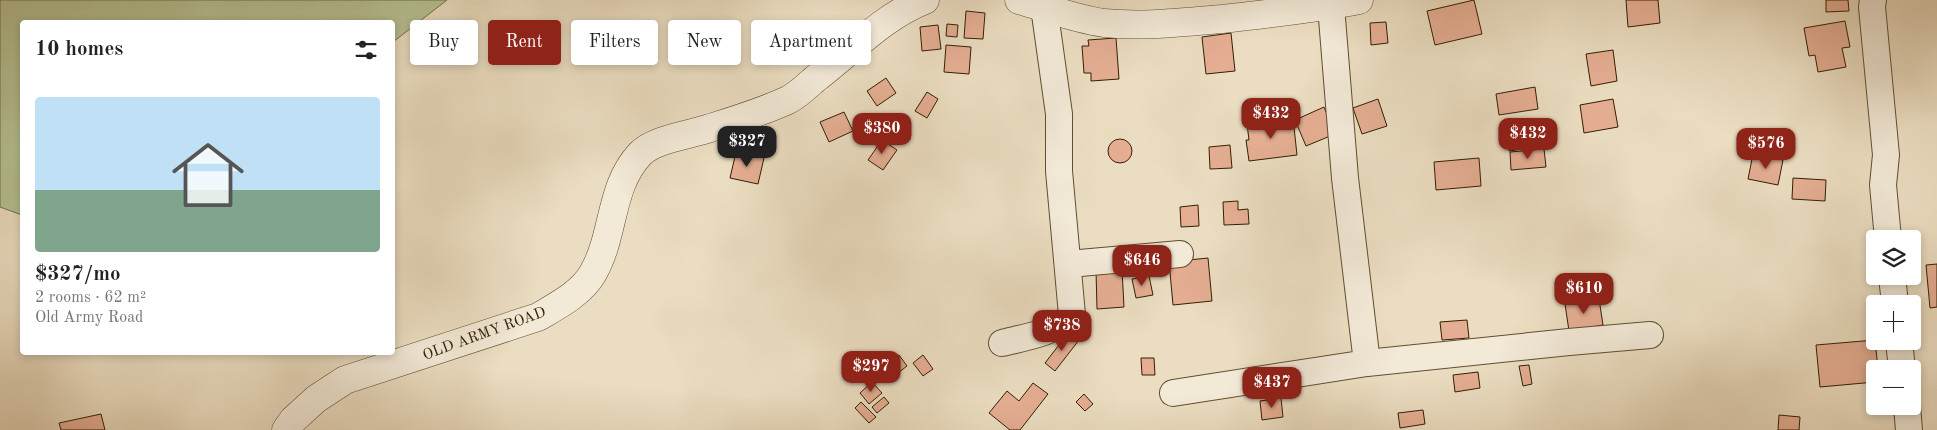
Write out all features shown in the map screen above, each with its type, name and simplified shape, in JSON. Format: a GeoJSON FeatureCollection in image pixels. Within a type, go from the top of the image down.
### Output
{"type":"FeatureCollection","features":[{"type":"Feature","properties":{"kind":"street","name":"OLD ARMY ROAD"},"geometry":{"type":"LineString","coordinates":[[286,430],[293,420],[316,399],[346,380],[538,317],[567,300],[593,274],[605,245],[615,202],[627,170],[642,152],[667,140],[709,129],[790,99],[875,28],[905,8],[925,0]]}},
{"type":"Feature","properties":{"kind":"street"},"geometry":{"type":"LineString","coordinates":[[1032,4],[1102,23],[1138,26],[1255,15],[1331,6],[1359,0]]}},
{"type":"Feature","properties":{"kind":"street"},"geometry":{"type":"LineString","coordinates":[[1873,0],[1872,7],[1886,155],[1883,185],[1887,230]]}},
{"type":"Feature","properties":{"kind":"street"},"geometry":{"type":"LineString","coordinates":[[1002,343],[1046,331],[1064,323],[1072,314],[1069,264],[1059,171],[1059,114],[1032,4]]}},
{"type":"Feature","properties":{"kind":"street"},"geometry":{"type":"LineString","coordinates":[[1331,6],[1345,178],[1367,363]]}},
{"type":"Feature","properties":{"kind":"street"},"geometry":{"type":"LineString","coordinates":[[1069,264],[1180,254]]}},
{"type":"Feature","properties":{"kind":"street"},"geometry":{"type":"LineString","coordinates":[[1173,393],[1367,363],[1569,342],[1650,336]]}},
{"type":"Feature","properties":{"kind":"street"},"geometry":{"type":"LineString","coordinates":[[1907,415],[1909,430]]}},
{"type":"Feature","properties":{"kind":"green space"},"geometry":{"type":"Polygon","coordinates":[[[0,0],[447,0],[421,20],[410,20],[410,29],[395,40],[395,20],[20,20],[20,214],[0,207],[0,0]]]}},
{"type":"Feature","properties":{"kind":"building"},"geometry":{"type":"Polygon","coordinates":[[[1474,0],[1482,34],[1435,45],[1427,11],[1474,0]]]}},
{"type":"Feature","properties":{"kind":"building"},"geometry":{"type":"Polygon","coordinates":[[[1626,0],[1658,0],[1660,23],[1628,27],[1626,0]]]}},
{"type":"Feature","properties":{"kind":"building"},"geometry":{"type":"Polygon","coordinates":[[[1826,0],[1848,0],[1849,11],[1826,12],[1826,0]]]}},
{"type":"Feature","properties":{"kind":"building"},"geometry":{"type":"Polygon","coordinates":[[[966,11],[985,13],[983,39],[964,38],[966,11]]]}},
{"type":"Feature","properties":{"kind":"building"},"geometry":{"type":"Polygon","coordinates":[[[1845,21],[1850,47],[1842,48],[1846,67],[1818,72],[1815,55],[1809,56],[1804,28],[1845,21]]]}},
{"type":"Feature","properties":{"kind":"building"},"geometry":{"type":"Polygon","coordinates":[[[1386,22],[1388,43],[1371,45],[1370,23],[1386,22]]]}},
{"type":"Feature","properties":{"kind":"building"},"geometry":{"type":"Polygon","coordinates":[[[947,24],[958,25],[957,37],[946,36],[947,24]]]}},
{"type":"Feature","properties":{"kind":"building"},"geometry":{"type":"Polygon","coordinates":[[[938,25],[941,49],[922,51],[920,27],[938,25]]]}},
{"type":"Feature","properties":{"kind":"building"},"geometry":{"type":"Polygon","coordinates":[[[1231,33],[1235,71],[1206,74],[1202,37],[1231,33]]]}},
{"type":"Feature","properties":{"kind":"building"},"geometry":{"type":"Polygon","coordinates":[[[1116,38],[1119,79],[1091,81],[1091,73],[1084,73],[1082,46],[1089,46],[1088,40],[1116,38]]]}},
{"type":"Feature","properties":{"kind":"building"},"geometry":{"type":"Polygon","coordinates":[[[946,45],[971,47],[969,74],[944,72],[946,45]]]}},
{"type":"Feature","properties":{"kind":"building"},"geometry":{"type":"Polygon","coordinates":[[[1613,50],[1617,81],[1591,86],[1586,54],[1613,50]]]}},
{"type":"Feature","properties":{"kind":"building"},"geometry":{"type":"Polygon","coordinates":[[[886,78],[896,93],[877,106],[867,91],[886,78]]]}},
{"type":"Feature","properties":{"kind":"building"},"geometry":{"type":"Polygon","coordinates":[[[1535,87],[1538,109],[1499,115],[1496,94],[1535,87]]]}},
{"type":"Feature","properties":{"kind":"building"},"geometry":{"type":"Polygon","coordinates":[[[927,92],[938,99],[927,118],[915,111],[927,92]]]}},
{"type":"Feature","properties":{"kind":"building"},"geometry":{"type":"Polygon","coordinates":[[[1378,99],[1387,126],[1362,134],[1353,108],[1378,99]]]}},
{"type":"Feature","properties":{"kind":"building"},"geometry":{"type":"Polygon","coordinates":[[[1613,99],[1618,127],[1584,133],[1580,105],[1613,99]]]}},
{"type":"Feature","properties":{"kind":"building"},"geometry":{"type":"Polygon","coordinates":[[[1324,107],[1335,134],[1306,146],[1295,120],[1324,107]]]}},
{"type":"Feature","properties":{"kind":"building"},"geometry":{"type":"Polygon","coordinates":[[[844,112],[853,131],[829,142],[820,122],[844,112]]]}},
{"type":"Feature","properties":{"kind":"building"},"geometry":{"type":"Polygon","coordinates":[[[1293,118],[1297,155],[1249,161],[1246,140],[1249,140],[1247,124],[1293,118]]]}},
{"type":"Feature","properties":{"kind":"building"},"geometry":{"type":"Polygon","coordinates":[[[1540,131],[1542,146],[1509,151],[1507,135],[1540,131]]]}},
{"type":"Feature","properties":{"kind":"building"},"geometry":{"type":"Polygon","coordinates":[[[1120,139],[1129,142],[1132,151],[1129,160],[1120,163],[1111,160],[1108,151],[1111,142],[1120,139]]]}},
{"type":"Feature","properties":{"kind":"building"},"geometry":{"type":"Polygon","coordinates":[[[882,140],[897,150],[883,170],[868,160],[882,140]]]}},
{"type":"Feature","properties":{"kind":"building"},"geometry":{"type":"Polygon","coordinates":[[[1230,145],[1232,168],[1210,169],[1209,147],[1230,145]]]}},
{"type":"Feature","properties":{"kind":"building"},"geometry":{"type":"Polygon","coordinates":[[[1544,149],[1546,167],[1511,170],[1510,152],[1544,149]]]}},
{"type":"Feature","properties":{"kind":"building"},"geometry":{"type":"Polygon","coordinates":[[[736,152],[764,158],[758,184],[730,178],[736,152]]]}},
{"type":"Feature","properties":{"kind":"building"},"geometry":{"type":"Polygon","coordinates":[[[1753,154],[1783,160],[1778,185],[1748,179],[1753,154]]]}},
{"type":"Feature","properties":{"kind":"building"},"geometry":{"type":"Polygon","coordinates":[[[1479,158],[1481,186],[1436,190],[1434,162],[1479,158]]]}},
{"type":"Feature","properties":{"kind":"building"},"geometry":{"type":"Polygon","coordinates":[[[1793,178],[1826,180],[1825,201],[1792,199],[1793,178]]]}},
{"type":"Feature","properties":{"kind":"building"},"geometry":{"type":"Polygon","coordinates":[[[1238,201],[1238,210],[1248,209],[1249,224],[1224,225],[1223,202],[1238,201]]]}},
{"type":"Feature","properties":{"kind":"building"},"geometry":{"type":"Polygon","coordinates":[[[1198,205],[1199,226],[1181,227],[1180,207],[1198,205]]]}},
{"type":"Feature","properties":{"kind":"building"},"geometry":{"type":"Polygon","coordinates":[[[1208,258],[1212,301],[1173,305],[1169,262],[1208,258]]]}},
{"type":"Feature","properties":{"kind":"building"},"geometry":{"type":"Polygon","coordinates":[[[1937,264],[1937,307],[1930,308],[1926,265],[1937,264]]]}},
{"type":"Feature","properties":{"kind":"building"},"geometry":{"type":"Polygon","coordinates":[[[1122,269],[1124,307],[1097,309],[1096,270],[1122,269]]]}},
{"type":"Feature","properties":{"kind":"building"},"geometry":{"type":"Polygon","coordinates":[[[1149,276],[1153,295],[1136,298],[1132,279],[1149,276]]]}},
{"type":"Feature","properties":{"kind":"building"},"geometry":{"type":"Polygon","coordinates":[[[1599,299],[1603,325],[1569,331],[1565,304],[1599,299]]]}},
{"type":"Feature","properties":{"kind":"building"},"geometry":{"type":"Polygon","coordinates":[[[1467,320],[1469,338],[1442,340],[1440,322],[1467,320]]]}},
{"type":"Feature","properties":{"kind":"building"},"geometry":{"type":"Polygon","coordinates":[[[1069,332],[1079,340],[1055,371],[1045,363],[1069,332]]]}},
{"type":"Feature","properties":{"kind":"building"},"geometry":{"type":"Polygon","coordinates":[[[1866,341],[1866,350],[1876,350],[1877,360],[1866,360],[1866,383],[1820,387],[1816,345],[1866,341]]]}},
{"type":"Feature","properties":{"kind":"building"},"geometry":{"type":"Polygon","coordinates":[[[899,355],[907,366],[894,376],[886,365],[899,355]]]}},
{"type":"Feature","properties":{"kind":"building"},"geometry":{"type":"Polygon","coordinates":[[[923,355],[933,369],[923,376],[913,363],[923,355]]]}},
{"type":"Feature","properties":{"kind":"building"},"geometry":{"type":"Polygon","coordinates":[[[1141,358],[1154,358],[1155,375],[1142,375],[1141,358]]]}},
{"type":"Feature","properties":{"kind":"building"},"geometry":{"type":"Polygon","coordinates":[[[1529,365],[1532,384],[1523,386],[1519,366],[1529,365]]]}},
{"type":"Feature","properties":{"kind":"building"},"geometry":{"type":"Polygon","coordinates":[[[1478,372],[1480,388],[1455,392],[1453,375],[1478,372]]]}},
{"type":"Feature","properties":{"kind":"building"},"geometry":{"type":"Polygon","coordinates":[[[872,382],[882,393],[869,404],[860,393],[872,382]]]}},
{"type":"Feature","properties":{"kind":"building"},"geometry":{"type":"Polygon","coordinates":[[[1033,383],[1048,394],[1020,430],[1010,430],[989,413],[1007,391],[1019,401],[1033,383]]]}},
{"type":"Feature","properties":{"kind":"building"},"geometry":{"type":"Polygon","coordinates":[[[1084,394],[1093,404],[1085,411],[1076,402],[1084,394]]]}},
{"type":"Feature","properties":{"kind":"building"},"geometry":{"type":"Polygon","coordinates":[[[884,397],[889,403],[877,413],[872,407],[884,397]]]}},
{"type":"Feature","properties":{"kind":"building"},"geometry":{"type":"Polygon","coordinates":[[[1281,398],[1283,417],[1262,420],[1260,401],[1281,398]]]}},
{"type":"Feature","properties":{"kind":"building"},"geometry":{"type":"Polygon","coordinates":[[[861,402],[876,417],[869,423],[855,408],[861,402]]]}},
{"type":"Feature","properties":{"kind":"building"},"geometry":{"type":"Polygon","coordinates":[[[1423,410],[1425,424],[1400,428],[1398,413],[1423,410]]]}},
{"type":"Feature","properties":{"kind":"building"},"geometry":{"type":"Polygon","coordinates":[[[101,414],[105,430],[61,430],[59,423],[101,414]]]}},
{"type":"Feature","properties":{"kind":"building"},"geometry":{"type":"Polygon","coordinates":[[[1779,415],[1800,417],[1799,430],[1778,430],[1779,415]]]}}]}
